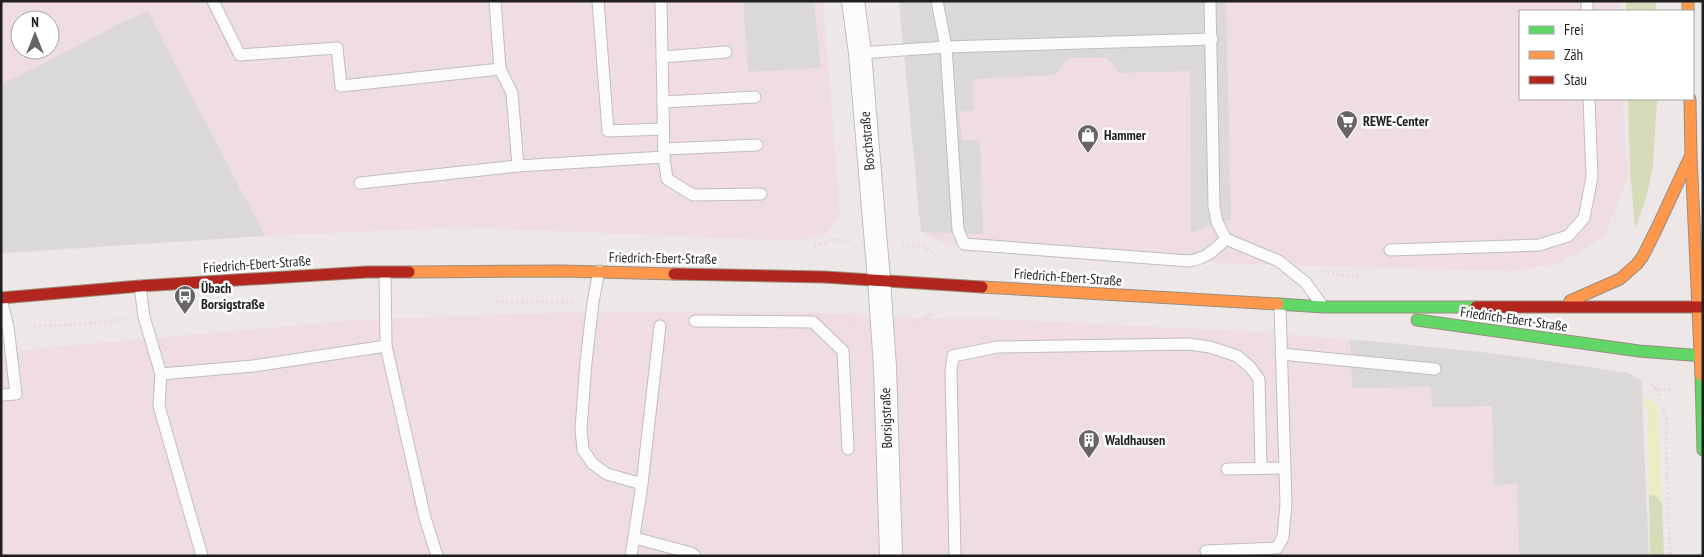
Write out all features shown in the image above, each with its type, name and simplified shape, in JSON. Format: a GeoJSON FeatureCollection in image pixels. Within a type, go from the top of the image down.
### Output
{"type":"FeatureCollection","features":[{"type":"Feature","properties":{"kind":"main road"},"geometry":{"type":"LineString","coordinates":[[1690,100],[1691,156],[1701,307],[1703,450]]}},
{"type":"Feature","properties":{"kind":"main road"},"geometry":{"type":"LineString","coordinates":[[1558,306],[1620,279],[1637,264],[1656,230],[1691,156]]}},
{"type":"Feature","properties":{"kind":"main road","name":"Friedrich-Ebert-Straße"},"geometry":{"type":"LineString","coordinates":[[1,298],[140,286],[367,272],[599,272],[803,276],[1324,307],[1701,307]]}},
{"type":"Feature","properties":{"kind":"main road","name":"Friedrich-Ebert-Straße"},"geometry":{"type":"LineString","coordinates":[[1324,307],[1639,351],[1702,356]]}},
{"type":"Feature","properties":{"kind":"street","name":"Boschstraße"},"geometry":{"type":"LineString","coordinates":[[853,1],[860,53],[879,280]]}},
{"type":"Feature","properties":{"kind":"street","name":"Borsigstraße"},"geometry":{"type":"LineString","coordinates":[[879,280],[885,367],[891,556]]}},
{"type":"Feature","properties":{"kind":"lane"},"geometry":{"type":"LineString","coordinates":[[213,1],[240,55],[337,48],[341,86],[500,69]]}},
{"type":"Feature","properties":{"kind":"lane"},"geometry":{"type":"LineString","coordinates":[[494,1],[500,69],[512,93],[518,166]]}},
{"type":"Feature","properties":{"kind":"lane"},"geometry":{"type":"LineString","coordinates":[[598,1],[608,131],[663,129]]}},
{"type":"Feature","properties":{"kind":"lane"},"geometry":{"type":"LineString","coordinates":[[661,1],[663,129],[667,179],[693,195],[761,194]]}},
{"type":"Feature","properties":{"kind":"lane"},"geometry":{"type":"LineString","coordinates":[[937,1],[946,47],[958,230],[964,244],[1188,260],[1202,259],[1213,252],[1226,239]]}},
{"type":"Feature","properties":{"kind":"lane"},"geometry":{"type":"LineString","coordinates":[[1210,1],[1214,206],[1217,222],[1226,239],[1279,262],[1306,283],[1324,307]]}},
{"type":"Feature","properties":{"kind":"lane"},"geometry":{"type":"LineString","coordinates":[[860,53],[946,47],[1212,39]]}},
{"type":"Feature","properties":{"kind":"lane"},"geometry":{"type":"LineString","coordinates":[[662,57],[726,52]]}},
{"type":"Feature","properties":{"kind":"lane"},"geometry":{"type":"LineString","coordinates":[[663,102],[755,97]]}},
{"type":"Feature","properties":{"kind":"lane"},"geometry":{"type":"LineString","coordinates":[[1390,250],[1539,245],[1568,236],[1584,218],[1592,177],[1589,100]]}},
{"type":"Feature","properties":{"kind":"lane"},"geometry":{"type":"LineString","coordinates":[[360,183],[518,166],[757,146]]}},
{"type":"Feature","properties":{"kind":"lane"},"geometry":{"type":"LineString","coordinates":[[599,272],[593,302],[586,362],[581,429],[584,450],[593,464],[607,474],[642,484]]}},
{"type":"Feature","properties":{"kind":"lane"},"geometry":{"type":"LineString","coordinates":[[385,273],[386,346],[425,518],[437,556]]}},
{"type":"Feature","properties":{"kind":"lane"},"geometry":{"type":"LineString","coordinates":[[140,286],[144,317],[161,374],[159,406],[202,556]]}},
{"type":"Feature","properties":{"kind":"lane"},"geometry":{"type":"LineString","coordinates":[[1,298],[8,327],[16,394],[1,395]]}},
{"type":"Feature","properties":{"kind":"lane"},"geometry":{"type":"LineString","coordinates":[[1206,551],[1277,548],[1283,537],[1286,504],[1280,305]]}},
{"type":"Feature","properties":{"kind":"lane"},"geometry":{"type":"LineString","coordinates":[[695,321],[813,322],[842,351],[848,449]]}},
{"type":"Feature","properties":{"kind":"lane"},"geometry":{"type":"LineString","coordinates":[[631,556],[642,484],[660,326]]}},
{"type":"Feature","properties":{"kind":"lane"},"geometry":{"type":"LineString","coordinates":[[955,556],[952,356],[997,347],[1188,344],[1210,347],[1237,356],[1250,367],[1259,379],[1261,468]]}},
{"type":"Feature","properties":{"kind":"lane"},"geometry":{"type":"LineString","coordinates":[[161,374],[253,366],[386,346]]}},
{"type":"Feature","properties":{"kind":"lane"},"geometry":{"type":"LineString","coordinates":[[1281,354],[1435,369]]}},
{"type":"Feature","properties":{"kind":"lane"},"geometry":{"type":"LineString","coordinates":[[1227,469],[1284,468]]}},
{"type":"Feature","properties":{"kind":"lane"},"geometry":{"type":"LineString","coordinates":[[635,538],[695,556]]}},
{"type":"Feature","properties":{"kind":"path"},"geometry":{"type":"LineString","coordinates":[[1656,389],[1667,420],[1670,556]]}},
{"type":"Feature","properties":{"kind":"shaded area"},"geometry":{"type":"Polygon","coordinates":[[[1,1],[823,1],[840,214],[826,234],[796,241],[461,227],[265,236],[1,254],[1,1]]]}},
{"type":"Feature","properties":{"kind":"shaded area"},"geometry":{"type":"Polygon","coordinates":[[[743,1],[814,1],[821,68],[748,72],[743,1]]]}},
{"type":"Feature","properties":{"kind":"shaded area"},"geometry":{"type":"Polygon","coordinates":[[[899,1],[1619,1],[1619,10],[1519,10],[1519,100],[1622,100],[1628,177],[1604,237],[1559,263],[1515,271],[1243,264],[950,246],[921,232],[899,1]]]}},
{"type":"Feature","properties":{"kind":"shaded area"},"geometry":{"type":"Polygon","coordinates":[[[899,1],[1226,1],[1231,219],[1191,232],[1190,71],[1119,73],[1107,58],[1069,58],[1055,75],[973,79],[974,110],[959,112],[962,140],[980,140],[983,234],[921,232],[899,1]]]}},
{"type":"Feature","properties":{"kind":"shaded area"},"geometry":{"type":"Polygon","coordinates":[[[148,12],[265,236],[1,253],[1,85],[49,60],[60,60],[60,55],[129,19],[148,12]]]}},
{"type":"Feature","properties":{"kind":"shaded area"},"geometry":{"type":"Polygon","coordinates":[[[574,312],[802,312],[1259,332],[1481,352],[1629,373],[1643,381],[1647,556],[1,556],[1,354],[44,348],[356,320],[574,312]]]}},
{"type":"Feature","properties":{"kind":"shaded area"},"geometry":{"type":"Polygon","coordinates":[[[1350,339],[1527,358],[1629,373],[1641,380],[1649,556],[1519,556],[1517,484],[1494,485],[1492,406],[1432,407],[1431,387],[1352,388],[1350,339]]]}},
{"type":"Feature","properties":{"kind":"green space"},"geometry":{"type":"Polygon","coordinates":[[[1626,1],[1656,1],[1656,10],[1626,10],[1626,1]]]}},
{"type":"Feature","properties":{"kind":"green space"},"geometry":{"type":"Polygon","coordinates":[[[1628,100],[1657,100],[1653,166],[1646,199],[1635,229],[1630,168],[1628,100]]]}},
{"type":"Feature","properties":{"kind":"green space"},"geometry":{"type":"Polygon","coordinates":[[[1644,398],[1651,399],[1657,406],[1662,504],[1656,496],[1649,494],[1648,415],[1644,398]]]}},
{"type":"Feature","properties":{"kind":"green space"},"geometry":{"type":"Polygon","coordinates":[[[1649,494],[1656,496],[1662,504],[1664,556],[1650,556],[1649,494]]]}},
{"type":"Feature","properties":{"kind":"traffic: fast"},"geometry":{"type":"LineString","coordinates":[[1278,304],[1323,307],[1476,307]]}},
{"type":"Feature","properties":{"kind":"traffic: fast"},"geometry":{"type":"LineString","coordinates":[[1417,320],[1639,351],[1703,356]]}},
{"type":"Feature","properties":{"kind":"traffic: fast"},"geometry":{"type":"LineString","coordinates":[[1701,375],[1703,450]]}},
{"type":"Feature","properties":{"kind":"traffic: slow"},"geometry":{"type":"LineString","coordinates":[[1688,1],[1688,10]]}},
{"type":"Feature","properties":{"kind":"traffic: slow"},"geometry":{"type":"LineString","coordinates":[[1690,100],[1701,375]]}},
{"type":"Feature","properties":{"kind":"traffic: slow"},"geometry":{"type":"LineString","coordinates":[[1570,301],[1620,279],[1637,264],[1656,230],[1690,157]]}},
{"type":"Feature","properties":{"kind":"traffic: slow"},"geometry":{"type":"LineString","coordinates":[[409,272],[562,271],[674,274]]}},
{"type":"Feature","properties":{"kind":"traffic: slow"},"geometry":{"type":"LineString","coordinates":[[982,287],[1278,304]]}},
{"type":"Feature","properties":{"kind":"traffic: jam"},"geometry":{"type":"LineString","coordinates":[[1,298],[140,286],[367,272],[409,272]]}},
{"type":"Feature","properties":{"kind":"traffic: jam"},"geometry":{"type":"LineString","coordinates":[[674,274],[824,277],[982,287]]}},
{"type":"Feature","properties":{"kind":"traffic: jam"},"geometry":{"type":"LineString","coordinates":[[1476,307],[1703,307]]}},
{"type":"Feature","properties":{"kind":"place","name":"REWE-Center"},"geometry":{"type":"Point","coordinates":[1347,140]}},
{"type":"Feature","properties":{"kind":"place","name":"Hammer"},"geometry":{"type":"Point","coordinates":[1088,154]}},
{"type":"Feature","properties":{"kind":"place","name":"Übach Borsigstraße"},"geometry":{"type":"Point","coordinates":[185,315]}},
{"type":"Feature","properties":{"kind":"place","name":"Waldhausen"},"geometry":{"type":"Point","coordinates":[1089,459]}}]}
